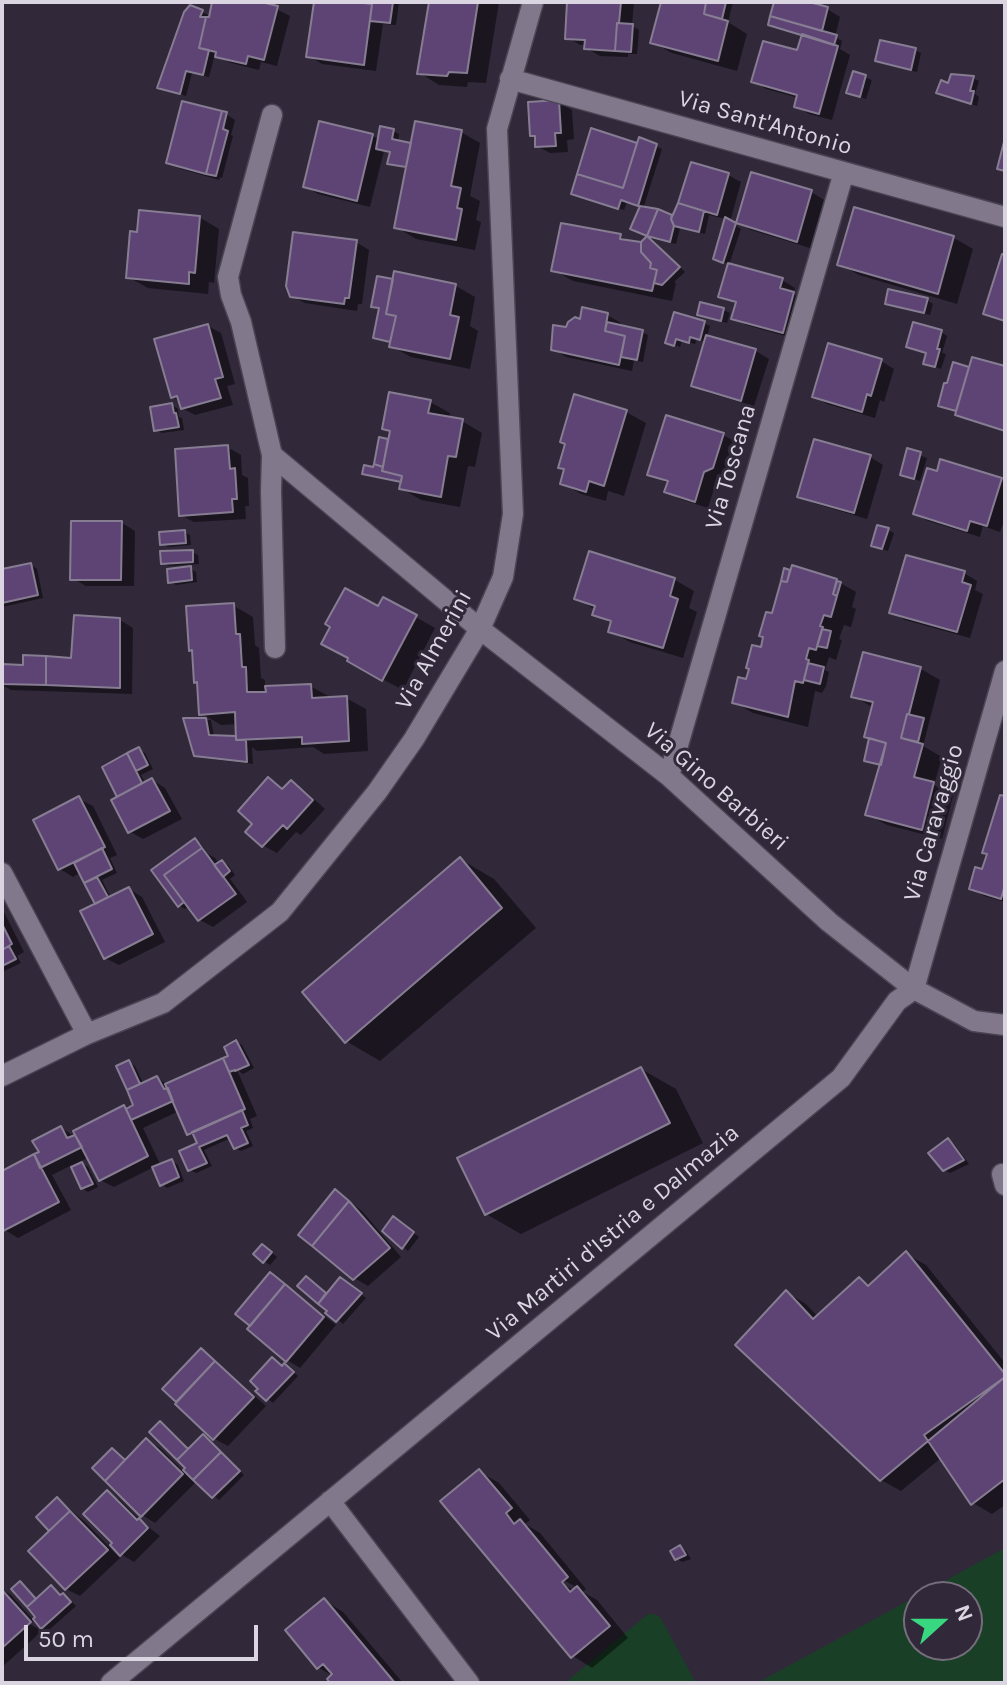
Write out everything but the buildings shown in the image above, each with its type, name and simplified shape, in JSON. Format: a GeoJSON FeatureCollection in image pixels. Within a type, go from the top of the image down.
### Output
{"type":"FeatureCollection","features":[{"type":"Feature","properties":{"kind":"street","name":"Via Almerini"},"geometry":{"type":"LineString","coordinates":[[2,1076],[87,1034],[163,1003],[280,912],[377,792],[480,629],[503,577],[513,514],[497,129],[533,2]]}},
{"type":"Feature","properties":{"kind":"street","name":"Via Sant'Antonio"},"geometry":{"type":"LineString","coordinates":[[510,79],[1005,217]]}},
{"type":"Feature","properties":{"kind":"street"},"geometry":{"type":"LineString","coordinates":[[272,115],[228,277],[272,455],[275,648]]}},
{"type":"Feature","properties":{"kind":"street","name":"Via Toscana"},"geometry":{"type":"LineString","coordinates":[[669,776],[844,172]]}},
{"type":"Feature","properties":{"kind":"street","name":"Via Gino Barbieri"},"geometry":{"type":"LineString","coordinates":[[272,455],[480,629],[669,776],[829,922],[914,989],[974,1021],[1005,1025]]}},
{"type":"Feature","properties":{"kind":"street","name":"Via Caravaggio"},"geometry":{"type":"LineString","coordinates":[[914,989],[1005,671]]}},
{"type":"Feature","properties":{"kind":"street"},"geometry":{"type":"LineString","coordinates":[[2,873],[87,1034]]}},
{"type":"Feature","properties":{"kind":"street","name":"Via Martiri d'Istria e Dalmazia"},"geometry":{"type":"LineString","coordinates":[[111,1683],[841,1078],[897,1001],[914,989]]}},
{"type":"Feature","properties":{"kind":"street"},"geometry":{"type":"LineString","coordinates":[[330,1501],[469,1683]]}},
{"type":"Feature","properties":{"kind":"green space"},"geometry":{"type":"Polygon","coordinates":[[[1005,1548],[1005,1683],[757,1683],[903,1604],[903,1661],[983,1661],[983,1581],[944,1581],[1005,1548]]]}},
{"type":"Feature","properties":{"kind":"green space"},"geometry":{"type":"Polygon","coordinates":[[[648,1614],[660,1617],[696,1683],[565,1683],[648,1614]]]}}]}
